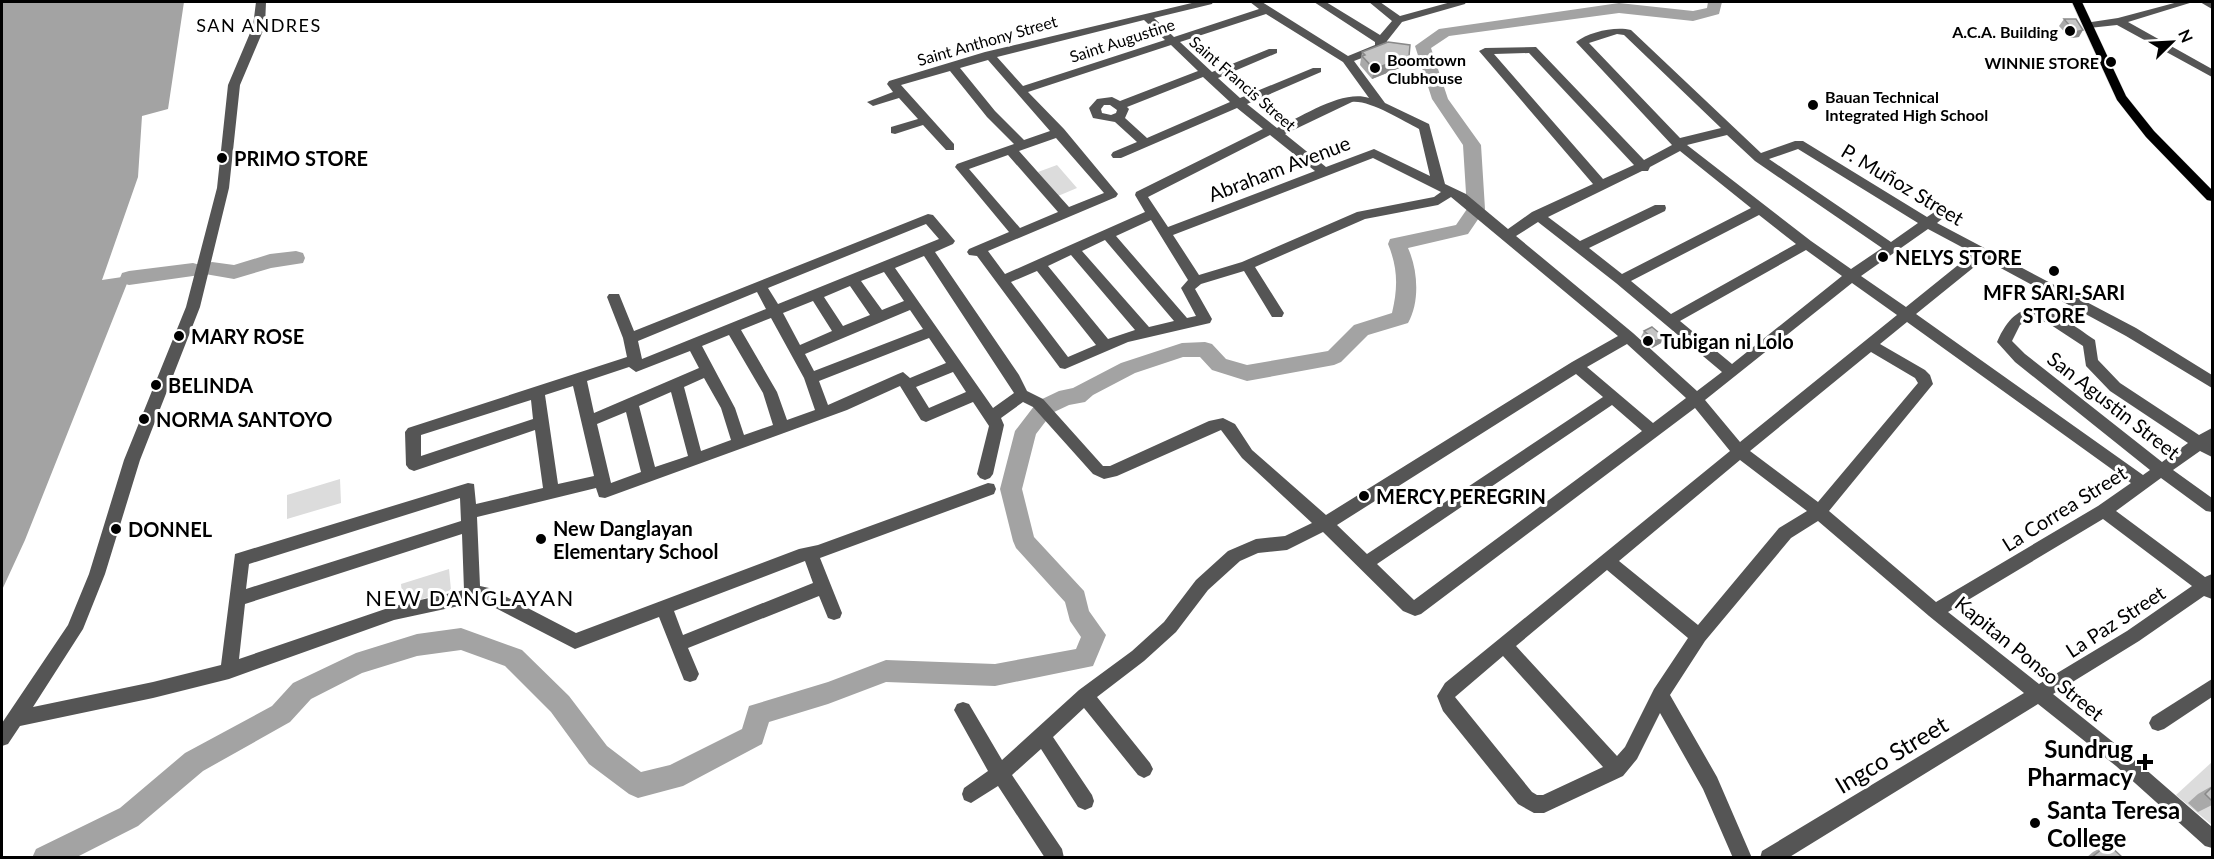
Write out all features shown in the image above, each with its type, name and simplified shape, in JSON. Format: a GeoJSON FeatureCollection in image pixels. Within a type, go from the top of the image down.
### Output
{"type":"FeatureCollection","features":[{"type":"Feature","properties":{"kind":"main road"},"geometry":{"type":"LineString","coordinates":[[2077,2],[2112,79],[2134,114],[2212,197]]}},
{"type":"Feature","properties":{"kind":"street"},"geometry":{"type":"LineString","coordinates":[[2,738],[75,629],[97,574],[132,460],[193,307],[223,188],[226,134],[234,85],[260,27],[261,2]]}},
{"type":"Feature","properties":{"kind":"street","name":"Saint Anthony Street"},"geometry":{"type":"LineString","coordinates":[[901,93],[893,84],[989,54],[1208,2]]}},
{"type":"Feature","properties":{"kind":"street"},"geometry":{"type":"LineString","coordinates":[[1319,2],[1381,41]]}},
{"type":"Feature","properties":{"kind":"street"},"geometry":{"type":"LineString","coordinates":[[1374,2],[1398,20]]}},
{"type":"Feature","properties":{"kind":"street"},"geometry":{"type":"LineString","coordinates":[[1347,60],[1382,46],[1381,41],[1398,20],[1433,5],[1461,2]]}},
{"type":"Feature","properties":{"kind":"street"},"geometry":{"type":"LineString","coordinates":[[2089,25],[2119,21],[2188,2]]}},
{"type":"Feature","properties":{"kind":"street"},"geometry":{"type":"LineString","coordinates":[[2205,2],[2212,6]]}},
{"type":"Feature","properties":{"kind":"street"},"geometry":{"type":"LineString","coordinates":[[1260,4],[1347,60],[1381,106]]}},
{"type":"Feature","properties":{"kind":"street","name":"Saint Augustine"},"geometry":{"type":"LineString","coordinates":[[1020,91],[1171,42],[1260,4]]}},
{"type":"Feature","properties":{"kind":"street","name":"Saint Francis Street"},"geometry":{"type":"LineString","coordinates":[[1146,16],[1206,75],[1323,171]]}},
{"type":"Feature","properties":{"kind":"street"},"geometry":{"type":"LineString","coordinates":[[2119,21],[2212,74]]}},
{"type":"Feature","properties":{"kind":"street"},"geometry":{"type":"LineString","coordinates":[[1891,248],[1759,158],[1626,32],[1616,31],[1582,42],[1678,145],[1806,244],[2014,388],[2142,483]]}},
{"type":"Feature","properties":{"kind":"street"},"geometry":{"type":"LineString","coordinates":[[1602,186],[1485,51],[1532,49],[1644,168]]}},
{"type":"Feature","properties":{"kind":"street"},"geometry":{"type":"LineString","coordinates":[[1144,143],[1119,111],[1206,75],[1273,51]]}},
{"type":"Feature","properties":{"kind":"street"},"geometry":{"type":"LineString","coordinates":[[989,54],[1020,91],[1060,132],[1112,194],[977,251],[1003,280],[1065,364],[1144,332],[1205,319],[1188,288],[1196,281],[1247,265],[1362,215],[1437,201],[1444,190],[1425,127],[1381,106],[1358,98],[1349,99],[1273,132],[1141,195],[1196,281]]}},
{"type":"Feature","properties":{"kind":"street"},"geometry":{"type":"LineString","coordinates":[[952,66],[1066,213]]}},
{"type":"Feature","properties":{"kind":"street"},"geometry":{"type":"LineString","coordinates":[[1117,155],[1317,70]]}},
{"type":"Feature","properties":{"kind":"street"},"geometry":{"type":"LineString","coordinates":[[873,102],[901,93],[950,147]]}},
{"type":"Feature","properties":{"kind":"street"},"geometry":{"type":"LineString","coordinates":[[895,130],[926,120]]}},
{"type":"Feature","properties":{"kind":"street"},"geometry":{"type":"LineString","coordinates":[[1508,235],[1537,215],[1644,168],[1678,145],[1730,130]]}},
{"type":"Feature","properties":{"kind":"street"},"geometry":{"type":"LineString","coordinates":[[1017,233],[960,167],[1060,132]]}},
{"type":"Feature","properties":{"kind":"street","name":"P. Muñoz Street"},"geometry":{"type":"LineString","coordinates":[[1759,158],[1799,144],[1927,223],[1981,254],[2131,332],[2212,382]]}},
{"type":"Feature","properties":{"kind":"street","name":"Abraham Avenue"},"geometry":{"type":"LineString","coordinates":[[1165,233],[1374,153],[1461,197],[1628,337]]}},
{"type":"Feature","properties":{"kind":"street"},"geometry":{"type":"LineString","coordinates":[[1580,247],[1660,208]]}},
{"type":"Feature","properties":{"kind":"street"},"geometry":{"type":"LineString","coordinates":[[1621,280],[1760,209]]}},
{"type":"Feature","properties":{"kind":"street"},"geometry":{"type":"LineString","coordinates":[[926,249],[1022,395],[1038,403],[1098,470],[1104,473],[1112,472],[1214,425],[1223,424],[1230,428],[1247,454],[1270,477],[1325,524],[1409,606],[1415,609],[1651,430],[1732,372],[1851,276],[1944,212]]}},
{"type":"Feature","properties":{"kind":"street"},"geometry":{"type":"LineString","coordinates":[[1003,280],[1153,214]]}},
{"type":"Feature","properties":{"kind":"street"},"geometry":{"type":"LineString","coordinates":[[1537,215],[1621,280],[1732,372]]}},
{"type":"Feature","properties":{"kind":"street"},"geometry":{"type":"LineString","coordinates":[[614,297],[630,338],[636,367],[948,241],[928,218],[630,338]]}},
{"type":"Feature","properties":{"kind":"street"},"geometry":{"type":"LineString","coordinates":[[1108,235],[1184,324]]}},
{"type":"Feature","properties":{"kind":"street"},"geometry":{"type":"LineString","coordinates":[[1670,321],[1806,244]]}},
{"type":"Feature","properties":{"kind":"street"},"geometry":{"type":"LineString","coordinates":[[1073,249],[1144,332]]}},
{"type":"Feature","properties":{"kind":"street"},"geometry":{"type":"LineString","coordinates":[[1869,344],[1920,374],[1926,384],[1819,512],[1785,533],[1699,636],[1660,695],[1631,753],[1617,770],[1544,804],[1534,804],[1525,798],[1449,705],[1446,696],[1451,688],[1869,344],[1981,254]]}},
{"type":"Feature","properties":{"kind":"street"},"geometry":{"type":"LineString","coordinates":[[1039,264],[1106,347]]}},
{"type":"Feature","properties":{"kind":"street"},"geometry":{"type":"LineString","coordinates":[[14,719],[153,690],[229,671],[394,613],[483,593],[575,641],[810,554],[987,481],[997,425],[993,416],[975,395],[886,265]]}},
{"type":"Feature","properties":{"kind":"street"},"geometry":{"type":"LineString","coordinates":[[1247,265],[1277,313]]}},
{"type":"Feature","properties":{"kind":"street"},"geometry":{"type":"LineString","coordinates":[[852,279],[880,318]]}},
{"type":"Feature","properties":{"kind":"street"},"geometry":{"type":"LineString","coordinates":[[760,285],[811,378],[823,411]]}},
{"type":"Feature","properties":{"kind":"street"},"geometry":{"type":"LineString","coordinates":[[815,294],[841,334]]}},
{"type":"Feature","properties":{"kind":"street"},"geometry":{"type":"LineString","coordinates":[[796,352],[913,303]]}},
{"type":"Feature","properties":{"kind":"street","name":"San Agustin Street"},"geometry":{"type":"LineString","coordinates":[[2208,443],[2115,387],[2091,362],[2090,344],[2045,315],[2031,312],[2016,319],[2004,342],[2020,358],[2160,469],[2212,506]]}},
{"type":"Feature","properties":{"kind":"street"},"geometry":{"type":"LineString","coordinates":[[732,328],[770,392],[782,428]]}},
{"type":"Feature","properties":{"kind":"street"},"geometry":{"type":"LineString","coordinates":[[811,378],[931,331]]}},
{"type":"Feature","properties":{"kind":"street"},"geometry":{"type":"LineString","coordinates":[[970,794],[1000,774],[1085,696],[1138,656],[1170,627],[1202,585],[1234,556],[1256,546],[1287,543],[1325,524],[1628,337]]}},
{"type":"Feature","properties":{"kind":"street","name":"Kapitan Ponso Street"},"geometry":{"type":"LineString","coordinates":[[1628,337],[1695,398],[1739,451],[1819,512],[1935,611],[2122,760],[2212,839]]}},
{"type":"Feature","properties":{"kind":"street"},"geometry":{"type":"LineString","coordinates":[[693,343],[728,408],[739,443]]}},
{"type":"Feature","properties":{"kind":"street"},"geometry":{"type":"LineString","coordinates":[[542,422],[414,465],[414,432],[635,360]]}},
{"type":"Feature","properties":{"kind":"street"},"geometry":{"type":"LineString","coordinates":[[907,386],[956,365]]}},
{"type":"Feature","properties":{"kind":"street"},"geometry":{"type":"LineString","coordinates":[[1578,366],[1651,430]]}},
{"type":"Feature","properties":{"kind":"street"},"geometry":{"type":"LineString","coordinates":[[588,422],[708,370]]}},
{"type":"Feature","properties":{"kind":"street"},"geometry":{"type":"LineString","coordinates":[[579,378],[605,492],[842,406],[903,378],[926,416],[975,395]]}},
{"type":"Feature","properties":{"kind":"street"},"geometry":{"type":"LineString","coordinates":[[676,384],[696,459]]}},
{"type":"Feature","properties":{"kind":"street"},"geometry":{"type":"LineString","coordinates":[[537,392],[551,491]]}},
{"type":"Feature","properties":{"kind":"street"},"geometry":{"type":"LineString","coordinates":[[993,416],[1022,395]]}},
{"type":"Feature","properties":{"kind":"street"},"geometry":{"type":"LineString","coordinates":[[1365,564],[1612,398]]}},
{"type":"Feature","properties":{"kind":"street"},"geometry":{"type":"LineString","coordinates":[[631,404],[650,476]]}},
{"type":"Feature","properties":{"kind":"street","name":"La Correa Street"},"geometry":{"type":"LineString","coordinates":[[1935,611],[2104,511],[2160,469],[2208,443]]}},
{"type":"Feature","properties":{"kind":"street"},"geometry":{"type":"LineString","coordinates":[[236,599],[551,491],[601,480]]}},
{"type":"Feature","properties":{"kind":"street"},"geometry":{"type":"LineString","coordinates":[[229,671],[241,558],[468,489],[472,595]]}},
{"type":"Feature","properties":{"kind":"street"},"geometry":{"type":"LineString","coordinates":[[2104,511],[2210,587]]}},
{"type":"Feature","properties":{"kind":"street"},"geometry":{"type":"LineString","coordinates":[[810,554],[834,613]]}},
{"type":"Feature","properties":{"kind":"street"},"geometry":{"type":"LineString","coordinates":[[1606,560],[1699,636]]}},
{"type":"Feature","properties":{"kind":"street"},"geometry":{"type":"LineString","coordinates":[[679,644],[823,587]]}},
{"type":"Feature","properties":{"kind":"street","name":"La Paz Street"},"geometry":{"type":"LineString","coordinates":[[2039,694],[2210,587]]}},
{"type":"Feature","properties":{"kind":"street"},"geometry":{"type":"LineString","coordinates":[[664,607],[690,674]]}},
{"type":"Feature","properties":{"kind":"street"},"geometry":{"type":"LineString","coordinates":[[1504,645],[1617,770]]}},
{"type":"Feature","properties":{"kind":"street"},"geometry":{"type":"LineString","coordinates":[[2158,723],[2212,687]]}},
{"type":"Feature","properties":{"kind":"street","name":"Ingco Street"},"geometry":{"type":"LineString","coordinates":[[1768,858],[2039,694]]}},
{"type":"Feature","properties":{"kind":"street"},"geometry":{"type":"LineString","coordinates":[[1660,695],[1710,783],[1743,858]]}},
{"type":"Feature","properties":{"kind":"street"},"geometry":{"type":"LineString","coordinates":[[1085,696],[1144,769]]}},
{"type":"Feature","properties":{"kind":"street"},"geometry":{"type":"LineString","coordinates":[[963,710],[1000,774],[1055,856]]}},
{"type":"Feature","properties":{"kind":"street"},"geometry":{"type":"LineString","coordinates":[[1042,735],[1085,801]]}},
{"type":"Feature","properties":{"kind":"shaded area"},"geometry":{"type":"Polygon","coordinates":[[[2,2],[184,2],[168,109],[142,116],[138,177],[102,280],[129,276],[128,281],[25,540],[2,590],[2,2]]]}},
{"type":"Feature","properties":{"kind":"shaded area"},"geometry":{"type":"Polygon","coordinates":[[[1057,165],[1077,188],[1058,196],[1038,172],[1057,165]]]}},
{"type":"Feature","properties":{"kind":"shaded area"},"geometry":{"type":"Polygon","coordinates":[[[340,479],[341,503],[287,519],[287,495],[340,479]]]}},
{"type":"Feature","properties":{"kind":"shaded area"},"geometry":{"type":"Polygon","coordinates":[[[449,569],[451,590],[403,605],[401,584],[449,569]]]}},
{"type":"Feature","properties":{"kind":"shaded area"},"geometry":{"type":"Polygon","coordinates":[[[2212,762],[2212,825],[2176,795],[2212,762]]]}},
{"type":"Feature","properties":{"kind":"building"},"geometry":{"type":"Polygon","coordinates":[[[2064,19],[2076,19],[2083,30],[2075,32],[2064,19]]]}},
{"type":"Feature","properties":{"kind":"building"},"geometry":{"type":"Polygon","coordinates":[[[1388,42],[1410,45],[1409,56],[1374,69],[1362,56],[1365,55],[1362,52],[1388,42]]]}},
{"type":"Feature","properties":{"kind":"building"},"geometry":{"type":"Polygon","coordinates":[[[1652,327],[1664,337],[1656,341],[1644,331],[1652,327]]]}},
{"type":"Feature","properties":{"kind":"building"},"geometry":{"type":"Polygon","coordinates":[[[2212,787],[2212,801],[2205,794],[2212,787]]]}},
{"type":"Feature","properties":{"kind":"building"},"geometry":{"type":"Polygon","coordinates":[[[2108,844],[2123,858],[2091,858],[2108,844]]]}},
{"type":"Feature","properties":{"kind":"waterway"},"geometry":{"type":"LineString","coordinates":[[45,858],[129,817],[194,762],[281,714],[302,691],[356,664],[417,645],[461,639],[513,658],[560,704],[598,755],[638,785],[674,777],[753,736],[758,714],[828,693],[886,671],[995,675],[1084,658],[1094,635],[1078,614],[1076,598],[1024,541],[1011,489],[1026,431],[1045,407],[1066,397],[1078,396],[1086,389],[1128,368],[1182,350],[1205,349],[1219,365],[1247,373],[1334,357],[1361,330],[1401,318],[1405,298],[1406,272],[1397,244],[1462,230],[1476,209],[1472,145],[1440,99],[1423,46],[1445,32],[1619,8],[1693,16],[1714,11],[1715,2]]}},
{"type":"Feature","properties":{"kind":"waterway"},"geometry":{"type":"LineString","coordinates":[[212,269],[234,272],[270,261],[296,258]]}},
{"type":"Feature","properties":{"kind":"waterway"},"geometry":{"type":"LineString","coordinates":[[129,278],[193,270]]}},
{"type":"Feature","properties":{"kind":"place","name":"A.C.A. Building"},"geometry":{"type":"Point","coordinates":[2070,31]}},
{"type":"Feature","properties":{"kind":"place","name":"WINNIE STORE"},"geometry":{"type":"Point","coordinates":[2111,62]}},
{"type":"Feature","properties":{"kind":"place","name":"Boomtown Clubhouse"},"geometry":{"type":"Point","coordinates":[1375,68]}},
{"type":"Feature","properties":{"kind":"place","name":"Bauan Technical Integrated High School"},"geometry":{"type":"Point","coordinates":[1813,105]}},
{"type":"Feature","properties":{"kind":"place","name":"PRIMO STORE"},"geometry":{"type":"Point","coordinates":[222,158]}},
{"type":"Feature","properties":{"kind":"place","name":"NELYS STORE"},"geometry":{"type":"Point","coordinates":[1883,257]}},
{"type":"Feature","properties":{"kind":"place","name":"MFR SARI-SARI STORE"},"geometry":{"type":"Point","coordinates":[2054,271]}},
{"type":"Feature","properties":{"kind":"place","name":"MARY ROSE"},"geometry":{"type":"Point","coordinates":[179,336]}},
{"type":"Feature","properties":{"kind":"place","name":"Tubigan ni Lolo"},"geometry":{"type":"Point","coordinates":[1648,341]}},
{"type":"Feature","properties":{"kind":"place","name":"BELINDA"},"geometry":{"type":"Point","coordinates":[156,385]}},
{"type":"Feature","properties":{"kind":"place","name":"NORMA SANTOYO"},"geometry":{"type":"Point","coordinates":[144,419]}},
{"type":"Feature","properties":{"kind":"place","name":"MERCY PEREGRIN"},"geometry":{"type":"Point","coordinates":[1364,496]}},
{"type":"Feature","properties":{"kind":"place","name":"DONNEL"},"geometry":{"type":"Point","coordinates":[116,529]}},
{"type":"Feature","properties":{"kind":"place","name":"New Danglayan Elementary School"},"geometry":{"type":"Point","coordinates":[541,539]}},
{"type":"Feature","properties":{"kind":"place","name":"Sundrug Pharmacy"},"geometry":{"type":"Point","coordinates":[2145,762]}},
{"type":"Feature","properties":{"kind":"place","name":"Santa Teresa College"},"geometry":{"type":"Point","coordinates":[2035,823]}},
{"type":"Feature","properties":{"kind":"district","name":"SAN ANDRES"},"geometry":{"type":"Point","coordinates":[259,25]}},
{"type":"Feature","properties":{"kind":"district","name":"NEW DANGLAYAN"},"geometry":{"type":"Point","coordinates":[470,597]}}]}
